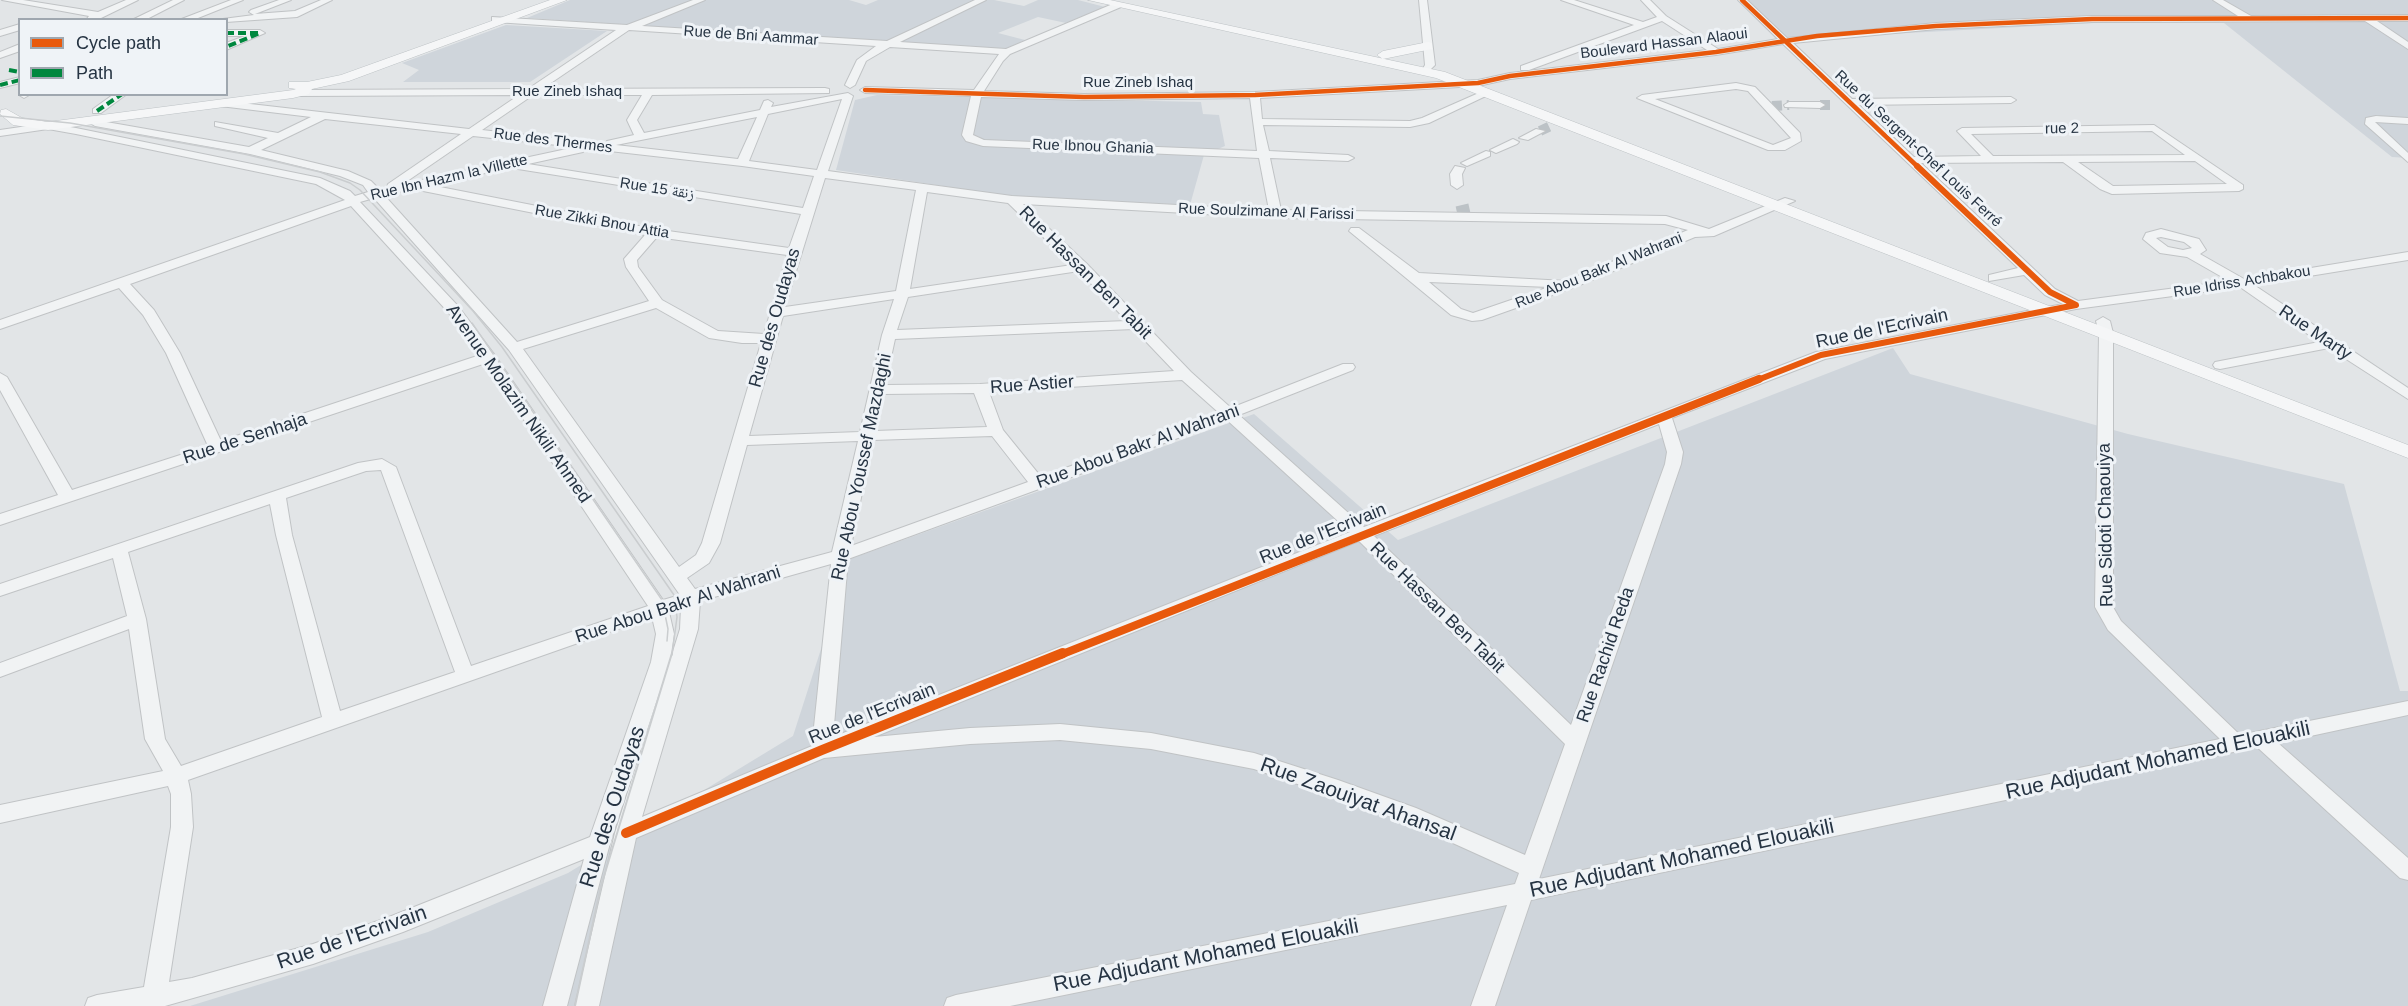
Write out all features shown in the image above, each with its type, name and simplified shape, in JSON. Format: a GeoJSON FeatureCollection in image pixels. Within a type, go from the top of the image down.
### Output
{"type":"FeatureCollection","features":[{"type":"Feature","properties":{"kind":"main road"},"geometry":{"type":"LineString","coordinates":[[1094,0],[1124,1],[1383,55],[1423,76]]}},
{"type":"Feature","properties":{"kind":"main road"},"geometry":{"type":"LineString","coordinates":[[295,90],[551,1]]}},
{"type":"Feature","properties":{"kind":"main road"},"geometry":{"type":"LineString","coordinates":[[1124,1],[1423,76],[1468,83],[1776,201],[2046,311],[2105,327],[2220,365],[2408,438]]}},
{"type":"Feature","properties":{"kind":"main road"},"geometry":{"type":"LineString","coordinates":[[2,117],[51,122],[97,111],[295,90],[370,69],[500,19]]}},
{"type":"Feature","properties":{"kind":"main road"},"geometry":{"type":"LineString","coordinates":[[1383,55],[1428,46]]}},
{"type":"Feature","properties":{"kind":"main road"},"geometry":{"type":"LineString","coordinates":[[370,69],[368,74],[375,86]]}},
{"type":"Feature","properties":{"kind":"main road"},"geometry":{"type":"LineString","coordinates":[[1468,83],[1556,124],[2072,307],[2105,327],[2408,452]]}},
{"type":"Feature","properties":{"kind":"main road"},"geometry":{"type":"LineString","coordinates":[[137,130],[135,127],[140,122],[163,113],[225,98]]}},
{"type":"Feature","properties":{"kind":"main road"},"geometry":{"type":"LineString","coordinates":[[82,121],[163,113]]}},
{"type":"Feature","properties":{"kind":"main road","name":"Avenue Molazim Nikili Ahmed"},"geometry":{"type":"LineString","coordinates":[[2,117],[18,122],[82,121]]}},
{"type":"Feature","properties":{"kind":"street"},"geometry":{"type":"LineString","coordinates":[[6,0],[99,15]]}},
{"type":"Feature","properties":{"kind":"street"},"geometry":{"type":"LineString","coordinates":[[42,6],[61,0]]}},
{"type":"Feature","properties":{"kind":"street"},"geometry":{"type":"LineString","coordinates":[[93,18],[134,0]]}},
{"type":"Feature","properties":{"kind":"street"},"geometry":{"type":"LineString","coordinates":[[140,18],[180,0]]}},
{"type":"Feature","properties":{"kind":"street"},"geometry":{"type":"LineString","coordinates":[[189,18],[239,0]]}},
{"type":"Feature","properties":{"kind":"street"},"geometry":{"type":"LineString","coordinates":[[236,18],[287,0]]}},
{"type":"Feature","properties":{"kind":"street"},"geometry":{"type":"LineString","coordinates":[[228,19],[297,15],[328,0]]}},
{"type":"Feature","properties":{"kind":"street"},"geometry":{"type":"LineString","coordinates":[[381,191],[625,28],[701,0]]}},
{"type":"Feature","properties":{"kind":"street","name":"Rue des Oudayas"},"geometry":{"type":"LineString","coordinates":[[673,571],[702,559],[711,543],[739,441],[779,312],[794,252],[823,174],[843,91],[862,60],[884,45],[982,0]]}},
{"type":"Feature","properties":{"kind":"street"},"geometry":{"type":"LineString","coordinates":[[1423,76],[1428,46],[1424,0]]}},
{"type":"Feature","properties":{"kind":"street"},"geometry":{"type":"LineString","coordinates":[[1565,0],[1640,24]]}},
{"type":"Feature","properties":{"kind":"street"},"geometry":{"type":"LineString","coordinates":[[1645,0],[1663,18],[1716,52]]}},
{"type":"Feature","properties":{"kind":"street","name":"Rue du Sergent-Chef Louis Ferré"},"geometry":{"type":"LineString","coordinates":[[1742,0],[1783,42],[1913,160],[2050,292],[2072,307]]}},
{"type":"Feature","properties":{"kind":"street"},"geometry":{"type":"LineString","coordinates":[[2217,0],[2248,18]]}},
{"type":"Feature","properties":{"kind":"street"},"geometry":{"type":"LineString","coordinates":[[977,93],[1007,52],[1124,1]]}},
{"type":"Feature","properties":{"kind":"street"},"geometry":{"type":"LineString","coordinates":[[51,16],[69,11]]}},
{"type":"Feature","properties":{"kind":"street"},"geometry":{"type":"LineString","coordinates":[[1510,76],[1640,24],[1663,18]]}},
{"type":"Feature","properties":{"kind":"street"},"geometry":{"type":"LineString","coordinates":[[2367,18],[2408,46]]}},
{"type":"Feature","properties":{"kind":"street","name":"Boulevard Hassan Alaoui"},"geometry":{"type":"LineString","coordinates":[[1468,83],[1842,34],[2012,21],[2408,18]]}},
{"type":"Feature","properties":{"kind":"street","name":"Rue de Bni Aammar"},"geometry":{"type":"LineString","coordinates":[[500,19],[1007,52]]}},
{"type":"Feature","properties":{"kind":"street"},"geometry":{"type":"LineString","coordinates":[[0,33],[18,28]]}},
{"type":"Feature","properties":{"kind":"street"},"geometry":{"type":"LineString","coordinates":[[228,33],[260,33],[228,46]]}},
{"type":"Feature","properties":{"kind":"street"},"geometry":{"type":"LineString","coordinates":[[1553,57],[1573,68]]}},
{"type":"Feature","properties":{"kind":"street","name":"Rue Zineb Ishaq"},"geometry":{"type":"LineString","coordinates":[[295,90],[375,86],[649,92],[865,90],[1117,97],[1255,95],[1423,76],[1468,83]]}},
{"type":"Feature","properties":{"kind":"street"},"geometry":{"type":"LineString","coordinates":[[0,85],[18,80]]}},
{"type":"Feature","properties":{"kind":"street"},"geometry":{"type":"LineString","coordinates":[[1257,122],[1410,124],[1425,121],[1468,83]]}},
{"type":"Feature","properties":{"kind":"street"},"geometry":{"type":"LineString","coordinates":[[1740,86],[1751,90],[1770,106],[1797,137],[1782,148],[1772,148],[1642,98],[1740,86]]}},
{"type":"Feature","properties":{"kind":"street"},"geometry":{"type":"LineString","coordinates":[[284,110],[282,105],[295,90]]}},
{"type":"Feature","properties":{"kind":"street","name":"Rue Zineb Ishaq"},"geometry":{"type":"LineString","coordinates":[[295,90],[843,91]]}},
{"type":"Feature","properties":{"kind":"street"},"geometry":{"type":"LineString","coordinates":[[742,163],[773,91]]}},
{"type":"Feature","properties":{"kind":"street","name":"Rue Ibn Hazm la Villette"},"geometry":{"type":"LineString","coordinates":[[0,325],[381,191],[764,111],[843,91]]}},
{"type":"Feature","properties":{"kind":"street"},"geometry":{"type":"LineString","coordinates":[[641,137],[634,129],[632,120],[649,92]]}},
{"type":"Feature","properties":{"kind":"street","name":"Rue Ibnou Ghania"},"geometry":{"type":"LineString","coordinates":[[977,93],[967,135],[978,142],[1264,156]]}},
{"type":"Feature","properties":{"kind":"street"},"geometry":{"type":"LineString","coordinates":[[1255,95],[1257,122],[1276,214]]}},
{"type":"Feature","properties":{"kind":"street"},"geometry":{"type":"LineString","coordinates":[[97,111],[119,96]]}},
{"type":"Feature","properties":{"kind":"street","name":"Rue des Thermes"},"geometry":{"type":"LineString","coordinates":[[225,98],[322,116],[471,131],[823,174]]}},
{"type":"Feature","properties":{"kind":"street"},"geometry":{"type":"LineString","coordinates":[[1833,105],[2011,100]]}},
{"type":"Feature","properties":{"kind":"street"},"geometry":{"type":"LineString","coordinates":[[1789,105],[1820,105]]}},
{"type":"Feature","properties":{"kind":"street"},"geometry":{"type":"LineString","coordinates":[[250,151],[322,116]]}},
{"type":"Feature","properties":{"kind":"street"},"geometry":{"type":"LineString","coordinates":[[2408,121],[2370,120],[2370,124],[2408,159]]}},
{"type":"Feature","properties":{"kind":"street","name":"Avenue Molazim Nikili Ahmed"},"geometry":{"type":"LineString","coordinates":[[82,121],[250,151],[344,173],[381,191],[514,347],[691,597]]}},
{"type":"Feature","properties":{"kind":"street"},"geometry":{"type":"LineString","coordinates":[[0,134],[51,122]]}},
{"type":"Feature","properties":{"kind":"street","name":"Avenue Molazim Nikili Ahmed"},"geometry":{"type":"LineString","coordinates":[[51,122],[320,181],[338,188],[453,309],[489,357],[659,608]]}},
{"type":"Feature","properties":{"kind":"street"},"geometry":{"type":"LineString","coordinates":[[219,124],[280,137]]}},
{"type":"Feature","properties":{"kind":"street","name":"rue 2"},"geometry":{"type":"LineString","coordinates":[[1991,159],[1962,131],[2154,128],[2196,158]]}},
{"type":"Feature","properties":{"kind":"street"},"geometry":{"type":"LineString","coordinates":[[1459,192],[1456,174],[1463,166],[1540,131]]}},
{"type":"Feature","properties":{"kind":"street"},"geometry":{"type":"LineString","coordinates":[[1264,156],[1348,158]]}},
{"type":"Feature","properties":{"kind":"street"},"geometry":{"type":"LineString","coordinates":[[1913,160],[2196,158],[2238,187],[2112,190],[2104,187],[2066,159]]}},
{"type":"Feature","properties":{"kind":"street","name":"Rue 15 زنقة"},"geometry":{"type":"LineString","coordinates":[[507,164],[808,212]]}},
{"type":"Feature","properties":{"kind":"street","name":"Rue Soulzimane Al Farissi"},"geometry":{"type":"LineString","coordinates":[[823,174],[1012,200],[1276,214],[1464,215],[1666,220],[1693,230]]}},
{"type":"Feature","properties":{"kind":"street","name":"Rue Zikki Bnou Attia"},"geometry":{"type":"LineString","coordinates":[[411,185],[654,233],[794,252]]}},
{"type":"Feature","properties":{"kind":"street","name":"Rue Abou Youssef Mazdaghi"},"geometry":{"type":"LineString","coordinates":[[822,750],[840,556],[890,335],[902,295],[922,188]]}},
{"type":"Feature","properties":{"kind":"street","name":"Rue Hassan Ben Tabit"},"geometry":{"type":"LineString","coordinates":[[1012,200],[1082,267],[1186,375],[1362,534],[1576,742]]}},
{"type":"Feature","properties":{"kind":"street","name":"Rue Abou Bakr Al Wahrani"},"geometry":{"type":"LineString","coordinates":[[1416,277],[1456,312],[1472,317],[1482,316],[1570,284],[1693,230],[1776,201]]}},
{"type":"Feature","properties":{"kind":"street","name":"Rue Abou Bakr Al Wahrani"},"geometry":{"type":"LineString","coordinates":[[1693,230],[1710,233],[1776,201]]}},
{"type":"Feature","properties":{"kind":"street"},"geometry":{"type":"LineString","coordinates":[[1355,231],[1416,277],[1570,284]]}},
{"type":"Feature","properties":{"kind":"street"},"geometry":{"type":"LineString","coordinates":[[654,233],[630,259],[632,267],[657,303],[714,335],[742,339],[770,338]]}},
{"type":"Feature","properties":{"kind":"street","name":"Rue Marty"},"geometry":{"type":"LineString","coordinates":[[2191,254],[2242,284],[2329,344],[2408,394]]}},
{"type":"Feature","properties":{"kind":"street","name":"Rue Idriss Achbakou"},"geometry":{"type":"LineString","coordinates":[[2046,311],[2242,284],[2408,256]]}},
{"type":"Feature","properties":{"kind":"street"},"geometry":{"type":"LineString","coordinates":[[779,312],[1082,267]]}},
{"type":"Feature","properties":{"kind":"street"},"geometry":{"type":"LineString","coordinates":[[1994,279],[2027,270]]}},
{"type":"Feature","properties":{"kind":"street"},"geometry":{"type":"LineString","coordinates":[[122,283],[149,313],[173,353],[217,449]]}},
{"type":"Feature","properties":{"kind":"street"},"geometry":{"type":"LineString","coordinates":[[514,347],[657,303]]}},
{"type":"Feature","properties":{"kind":"street","name":"Rue de l'Ecrivain"},"geometry":{"type":"LineString","coordinates":[[626,834],[822,750],[1362,534],[1836,351],[2046,311]]}},
{"type":"Feature","properties":{"kind":"street"},"geometry":{"type":"LineString","coordinates":[[890,335],[1137,325]]}},
{"type":"Feature","properties":{"kind":"street","name":"Rue Sidoti Chaouiya"},"geometry":{"type":"LineString","coordinates":[[2105,327],[2104,607],[2114,625],[2238,745]]}},
{"type":"Feature","properties":{"kind":"street"},"geometry":{"type":"LineString","coordinates":[[2220,365],[2329,344]]}},
{"type":"Feature","properties":{"kind":"street","name":"Rue de Senhaja"},"geometry":{"type":"LineString","coordinates":[[0,520],[489,357]]}},
{"type":"Feature","properties":{"kind":"street","name":"Rue Abou Bakr Al Wahrani"},"geometry":{"type":"LineString","coordinates":[[0,814],[176,776],[691,597],[840,556],[1228,414],[1347,367]]}},
{"type":"Feature","properties":{"kind":"street","name":"Rue Astier"},"geometry":{"type":"LineString","coordinates":[[877,390],[980,388],[1186,375]]}},
{"type":"Feature","properties":{"kind":"street"},"geometry":{"type":"LineString","coordinates":[[0,377],[68,498]]}},
{"type":"Feature","properties":{"kind":"street"},"geometry":{"type":"LineString","coordinates":[[980,388],[996,432],[1038,484]]}},
{"type":"Feature","properties":{"kind":"street","name":"Rue Rachid Reda"},"geometry":{"type":"LineString","coordinates":[[1483,1006],[1673,464],[1676,452],[1664,416]]}},
{"type":"Feature","properties":{"kind":"street"},"geometry":{"type":"LineString","coordinates":[[739,441],[996,432]]}},
{"type":"Feature","properties":{"kind":"street"},"geometry":{"type":"LineString","coordinates":[[0,590],[277,495],[376,464],[388,467],[466,676]]}},
{"type":"Feature","properties":{"kind":"street"},"geometry":{"type":"LineString","coordinates":[[277,495],[285,536],[333,721]]}},
{"type":"Feature","properties":{"kind":"street"},"geometry":{"type":"LineString","coordinates":[[119,549],[137,620],[155,739],[176,776],[182,794],[182,827],[154,1002]]}},
{"type":"Feature","properties":{"kind":"street","name":"Rue des Oudayas"},"geometry":{"type":"LineString","coordinates":[[587,1006],[626,834],[689,629],[691,597]]}},
{"type":"Feature","properties":{"kind":"street","name":"Rue des Oudayas"},"geometry":{"type":"LineString","coordinates":[[555,1006],[599,843],[660,662],[665,634],[659,608]]}},
{"type":"Feature","properties":{"kind":"street"},"geometry":{"type":"LineString","coordinates":[[0,670],[137,620]]}},
{"type":"Feature","properties":{"kind":"street","name":"Rue Adjudant Mohamed Elouakili"},"geometry":{"type":"LineString","coordinates":[[956,1006],[1523,892],[2408,708]]}},
{"type":"Feature","properties":{"kind":"street","name":"Rue Zaouiyat Ahansal"},"geometry":{"type":"LineString","coordinates":[[822,750],[970,736],[1060,732],[1151,741],[1254,761],[1338,788],[1409,814],[1531,868]]}},
{"type":"Feature","properties":{"kind":"street"},"geometry":{"type":"LineString","coordinates":[[2261,739],[2408,871]]}},
{"type":"Feature","properties":{"kind":"street","name":"Rue de l'Ecrivain"},"geometry":{"type":"LineString","coordinates":[[97,1006],[154,1002],[313,954],[395,925],[599,843]]}},
{"type":"Feature","properties":{"kind":"shaded area"},"geometry":{"type":"Polygon","coordinates":[[[570,0],[849,0],[866,5],[878,0],[994,0],[1024,6],[1038,0],[1078,0],[1105,7],[1066,23],[1038,17],[998,33],[1025,40],[1003,50],[527,18],[570,0]]]}},
{"type":"Feature","properties":{"kind":"shaded area"},"geometry":{"type":"Polygon","coordinates":[[[1738,0],[2408,0],[2408,158],[2392,157],[2224,23],[2094,23],[1777,40],[1738,0]]]}},
{"type":"Feature","properties":{"kind":"shaded area"},"geometry":{"type":"Polygon","coordinates":[[[506,25],[607,31],[530,82],[403,82],[419,70],[402,63],[506,25]]]}},
{"type":"Feature","properties":{"kind":"shaded area"},"geometry":{"type":"Polygon","coordinates":[[[877,95],[1201,102],[1203,114],[1219,115],[1225,146],[1204,155],[1190,205],[1010,196],[836,170],[855,100],[877,95]]]}},
{"type":"Feature","properties":{"kind":"shaded area"},"geometry":{"type":"Polygon","coordinates":[[[1893,348],[1910,374],[2128,434],[2344,484],[2400,691],[2408,691],[2408,1006],[190,1006],[428,932],[568,873],[793,736],[850,559],[1254,414],[1398,540],[1893,348]]]}},
{"type":"Feature","properties":{"kind":"tunnel"},"geometry":{"type":"LineString","coordinates":[[1772,106],[1789,105]]}},
{"type":"Feature","properties":{"kind":"tunnel"},"geometry":{"type":"LineString","coordinates":[[1820,105],[1833,105]]}},
{"type":"Feature","properties":{"kind":"tunnel"},"geometry":{"type":"LineString","coordinates":[[1540,131],[1553,125]]}},
{"type":"Feature","properties":{"kind":"tunnel"},"geometry":{"type":"LineString","coordinates":[[1462,205],[1464,214]]}},
{"type":"Feature","properties":{"kind":"tram line"},"geometry":{"type":"LineString","coordinates":[[0,116],[70,123],[244,154],[320,172],[350,183],[360,190],[473,311],[502,347],[674,595],[677,617],[672,655]]}},
{"type":"Feature","properties":{"kind":"tram line"},"geometry":{"type":"LineString","coordinates":[[472,323],[662,600],[668,629],[667,641]]}},
{"type":"Feature","properties":{"kind":"tram line"},"geometry":{"type":"LineString","coordinates":[[575,1006],[601,886],[672,653]]}},
{"type":"Feature","properties":{"kind":"marked path"},"geometry":{"type":"LineString","coordinates":[[228,33],[260,33],[228,46]]}},
{"type":"Feature","properties":{"kind":"marked path"},"geometry":{"type":"LineString","coordinates":[[9,70],[18,72]]}},
{"type":"Feature","properties":{"kind":"marked path"},"geometry":{"type":"LineString","coordinates":[[0,85],[18,80]]}},
{"type":"Feature","properties":{"kind":"marked path"},"geometry":{"type":"LineString","coordinates":[[97,111],[119,96]]}},
{"type":"Feature","properties":{"kind":"cycle path"},"geometry":{"type":"LineString","coordinates":[[626,833],[822,750],[1362,534],[1821,355],[2076,305],[2050,292],[1742,0]]}},
{"type":"Feature","properties":{"kind":"cycle path"},"geometry":{"type":"LineString","coordinates":[[865,90],[1084,97],[1255,95],[1478,83],[1510,76],[1716,52],[1817,36],[1936,26],[2092,19],[2408,18]]}}]}
